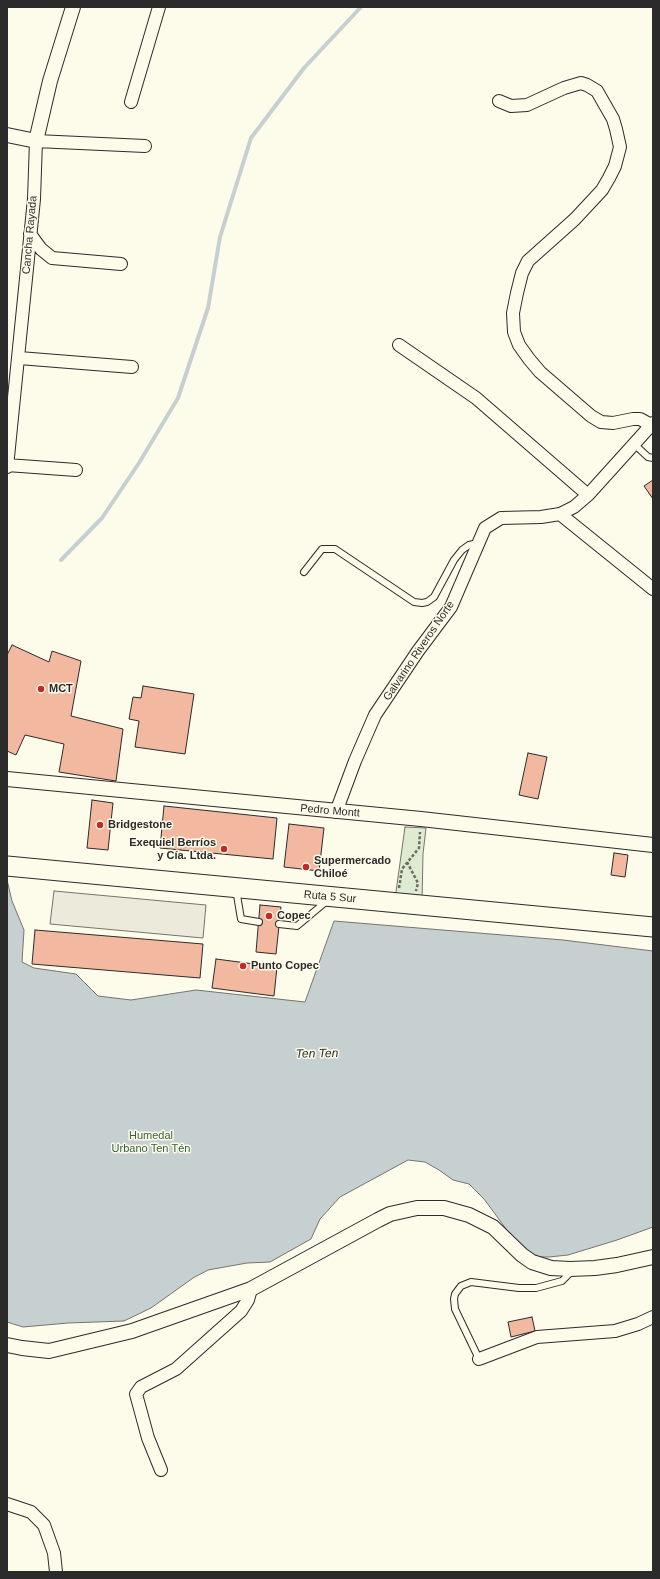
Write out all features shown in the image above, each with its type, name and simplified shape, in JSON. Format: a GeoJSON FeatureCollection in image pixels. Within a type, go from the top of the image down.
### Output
{"type":"FeatureCollection","features":[{"type":"Feature","properties":{"kind":"highway","name":"Ruta 5 Sur"},"geometry":{"type":"LineString","coordinates":[[7,866],[653,926]]}},
{"type":"Feature","properties":{"kind":"street","name":"Cancha Rayada"},"geometry":{"type":"LineString","coordinates":[[7,466],[34,199],[36,141],[50,81],[73,7]]}},
{"type":"Feature","properties":{"kind":"street"},"geometry":{"type":"LineString","coordinates":[[131,102],[160,7]]}},
{"type":"Feature","properties":{"kind":"street"},"geometry":{"type":"LineString","coordinates":[[499,101],[512,106],[527,105],[564,88],[581,83],[587,84],[597,91],[613,119],[620,147],[615,166],[602,190],[575,219],[528,261],[522,273],[513,313],[514,332],[519,345],[533,364],[591,416],[602,422],[613,423],[640,419],[652,424]]}},
{"type":"Feature","properties":{"kind":"street"},"geometry":{"type":"LineString","coordinates":[[7,135],[36,141],[145,146]]}},
{"type":"Feature","properties":{"kind":"street"},"geometry":{"type":"LineString","coordinates":[[30,234],[41,248],[52,258],[121,264]]}},
{"type":"Feature","properties":{"kind":"street"},"geometry":{"type":"LineString","coordinates":[[399,345],[476,398],[588,495]]}},
{"type":"Feature","properties":{"kind":"street"},"geometry":{"type":"LineString","coordinates":[[18,358],[132,367]]}},
{"type":"Feature","properties":{"kind":"street","name":"Galvarino Riveros Norte"},"geometry":{"type":"LineString","coordinates":[[336,812],[355,761],[375,715],[418,651],[452,607],[485,528],[501,518],[542,517],[560,514],[574,507],[588,495],[652,424]]}},
{"type":"Feature","properties":{"kind":"street"},"geometry":{"type":"LineString","coordinates":[[7,466],[76,470]]}},
{"type":"Feature","properties":{"kind":"street"},"geometry":{"type":"LineString","coordinates":[[560,514],[653,590]]}},
{"type":"Feature","properties":{"kind":"street","name":"Pedro Montt"},"geometry":{"type":"LineString","coordinates":[[7,779],[336,812],[422,819],[653,845]]}},
{"type":"Feature","properties":{"kind":"street"},"geometry":{"type":"LineString","coordinates":[[7,1345],[49,1351],[132,1331],[251,1289],[378,1220],[397,1212],[417,1208],[444,1208],[469,1215],[493,1227],[513,1248],[532,1262],[551,1268],[570,1269],[617,1265],[653,1257]]}},
{"type":"Feature","properties":{"kind":"street"},"geometry":{"type":"LineString","coordinates":[[161,1470],[148,1438],[136,1394],[141,1387],[176,1369],[241,1311],[248,1300],[251,1289]]}},
{"type":"Feature","properties":{"kind":"street"},"geometry":{"type":"LineString","coordinates":[[479,1360],[537,1337],[615,1331],[638,1324],[653,1317]]}},
{"type":"Feature","properties":{"kind":"street"},"geometry":{"type":"LineString","coordinates":[[7,1504],[31,1512],[44,1525],[54,1553],[56,1572]]}},
{"type":"Feature","properties":{"kind":"lane"},"geometry":{"type":"LineString","coordinates":[[634,444],[648,457],[653,458]]}},
{"type":"Feature","properties":{"kind":"lane"},"geometry":{"type":"LineString","coordinates":[[304,572],[322,549],[335,549],[414,602],[422,603],[431,600],[434,597],[454,560],[462,550],[469,545],[478,543]]}},
{"type":"Feature","properties":{"kind":"lane"},"geometry":{"type":"LineString","coordinates":[[236,888],[240,919],[259,922]]}},
{"type":"Feature","properties":{"kind":"lane"},"geometry":{"type":"LineString","coordinates":[[279,924],[297,926],[332,897]]}},
{"type":"Feature","properties":{"kind":"lane"},"geometry":{"type":"LineString","coordinates":[[479,1360],[455,1309],[454,1299],[458,1290],[462,1286],[471,1282],[519,1288],[536,1288],[562,1281],[568,1275],[570,1269]]}},
{"type":"Feature","properties":{"kind":"path"},"geometry":{"type":"LineString","coordinates":[[405,904],[402,869],[419,848],[422,819]]}},
{"type":"Feature","properties":{"kind":"path"},"geometry":{"type":"LineString","coordinates":[[405,904],[418,883],[407,862]]}},
{"type":"Feature","properties":{"kind":"green space"},"geometry":{"type":"Polygon","coordinates":[[[405,827],[426,828],[423,854],[422,902],[395,899],[405,827]]]}},
{"type":"Feature","properties":{"kind":"shaded area"},"geometry":{"type":"Polygon","coordinates":[[[54,891],[206,905],[203,938],[50,924],[54,891]]]}},
{"type":"Feature","properties":{"kind":"water","name":"Humedal Urbano Ten Tén"},"geometry":{"type":"Polygon","coordinates":[[[7,880],[12,901],[24,930],[22,962],[34,968],[76,974],[98,996],[131,1000],[196,990],[305,1002],[334,921],[563,940],[653,951],[653,1227],[568,1255],[535,1257],[515,1241],[484,1199],[469,1184],[453,1180],[425,1162],[408,1160],[340,1197],[320,1219],[311,1239],[270,1262],[247,1263],[208,1270],[193,1278],[151,1308],[124,1321],[68,1323],[23,1327],[7,1322],[7,880]]]}},
{"type":"Feature","properties":{"kind":"building"},"geometry":{"type":"Polygon","coordinates":[[[653,480],[653,499],[644,486],[653,480]]]}},
{"type":"Feature","properties":{"kind":"building","name":"MCT"},"geometry":{"type":"Polygon","coordinates":[[[12,645],[49,662],[52,651],[81,661],[71,716],[123,729],[116,781],[59,772],[64,744],[25,735],[16,755],[7,751],[7,655],[12,645]]]}},
{"type":"Feature","properties":{"kind":"building"},"geometry":{"type":"Polygon","coordinates":[[[143,686],[194,694],[185,754],[135,747],[139,721],[129,719],[133,697],[141,698],[143,686]]]}},
{"type":"Feature","properties":{"kind":"building"},"geometry":{"type":"Polygon","coordinates":[[[528,753],[547,757],[538,799],[519,795],[528,753]]]}},
{"type":"Feature","properties":{"kind":"building","name":"Bridgestone"},"geometry":{"type":"Polygon","coordinates":[[[92,800],[113,803],[108,850],[87,848],[92,800]]]}},
{"type":"Feature","properties":{"kind":"building"},"geometry":{"type":"Polygon","coordinates":[[[164,806],[277,818],[273,859],[160,848],[164,806]]]}},
{"type":"Feature","properties":{"kind":"building"},"geometry":{"type":"Polygon","coordinates":[[[289,824],[324,828],[319,871],[284,867],[289,824]]]}},
{"type":"Feature","properties":{"kind":"building"},"geometry":{"type":"Polygon","coordinates":[[[614,853],[628,855],[625,877],[611,875],[614,853]]]}},
{"type":"Feature","properties":{"kind":"building"},"geometry":{"type":"Polygon","coordinates":[[[260,905],[281,907],[276,954],[256,952],[260,905]]]}},
{"type":"Feature","properties":{"kind":"building"},"geometry":{"type":"Polygon","coordinates":[[[35,930],[203,944],[200,978],[32,964],[35,930]]]}},
{"type":"Feature","properties":{"kind":"building"},"geometry":{"type":"Polygon","coordinates":[[[216,959],[277,967],[274,996],[212,988],[216,959]]]}},
{"type":"Feature","properties":{"kind":"building"},"geometry":{"type":"Polygon","coordinates":[[[532,1317],[535,1331],[511,1337],[508,1322],[532,1317]]]}},
{"type":"Feature","properties":{"kind":"waterway"},"geometry":{"type":"LineString","coordinates":[[61,560],[102,518],[139,463],[178,398],[208,308],[220,237],[251,138],[304,68],[361,7]]}},
{"type":"Feature","properties":{"kind":"place","name":"MCT"},"geometry":{"type":"Point","coordinates":[41,689]}},
{"type":"Feature","properties":{"kind":"place","name":"Bridgestone"},"geometry":{"type":"Point","coordinates":[100,825]}},
{"type":"Feature","properties":{"kind":"place","name":"Exequiel Berríos y Cía. Ltda."},"geometry":{"type":"Point","coordinates":[224,849]}},
{"type":"Feature","properties":{"kind":"place","name":"Supermercado Chiloé"},"geometry":{"type":"Point","coordinates":[306,867]}},
{"type":"Feature","properties":{"kind":"place","name":"Copec"},"geometry":{"type":"Point","coordinates":[269,916]}},
{"type":"Feature","properties":{"kind":"place","name":"Punto Copec"},"geometry":{"type":"Point","coordinates":[243,966]}},
{"type":"Feature","properties":{"kind":"water label","name":"Ten Ten"},"geometry":{"type":"Point","coordinates":[317,1054]}}]}
